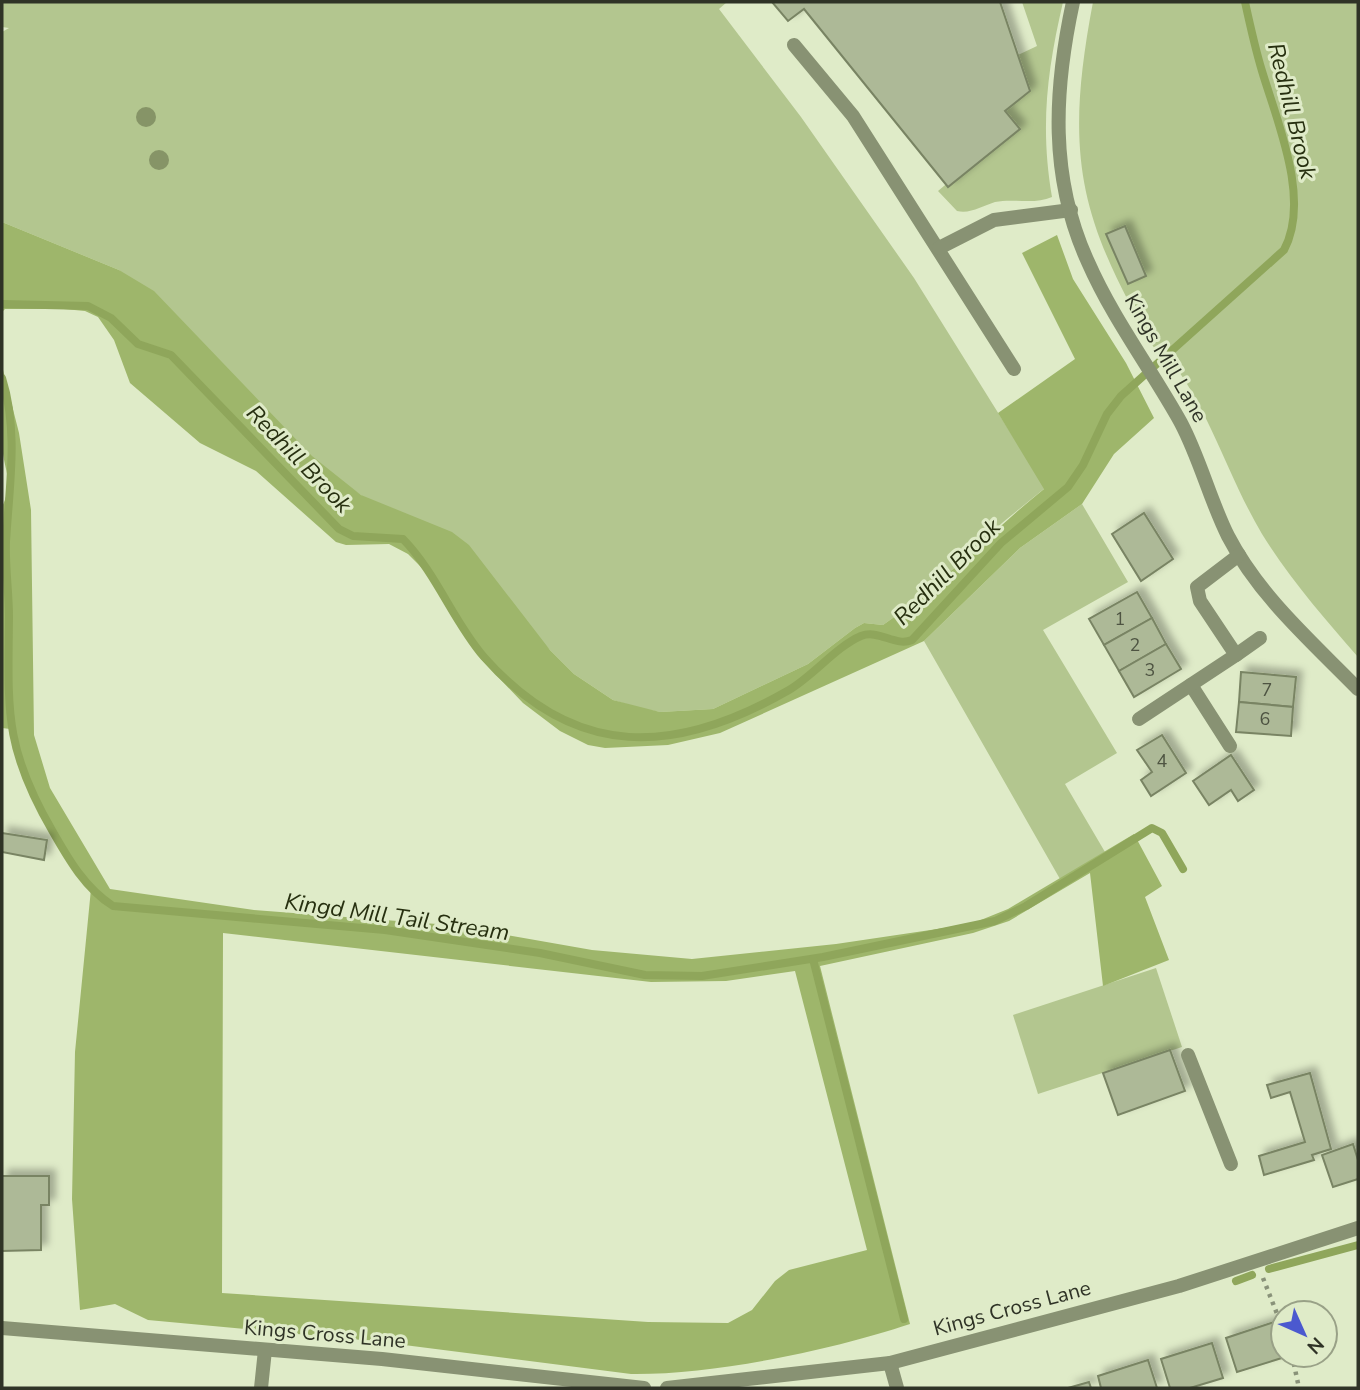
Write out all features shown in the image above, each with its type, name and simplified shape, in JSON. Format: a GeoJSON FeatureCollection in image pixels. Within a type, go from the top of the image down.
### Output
{"type":"FeatureCollection","features":[{"type":"Feature","properties":{"kind":"street","name":"Kings Mill Lane"},"geometry":{"type":"LineString","coordinates":[[1073,2],[1061,59],[1057,103],[1071,211],[1088,263],[1186,432],[1219,516],[1239,555],[1271,599],[1358,690]]}},
{"type":"Feature","properties":{"kind":"street"},"geometry":{"type":"LineString","coordinates":[[794,46],[853,116],[1014,369]]}},
{"type":"Feature","properties":{"kind":"street"},"geometry":{"type":"LineString","coordinates":[[939,248],[994,220],[1071,211]]}},
{"type":"Feature","properties":{"kind":"street"},"geometry":{"type":"LineString","coordinates":[[1236,655],[1200,601],[1198,587],[1239,555]]}},
{"type":"Feature","properties":{"kind":"street"},"geometry":{"type":"LineString","coordinates":[[1139,719],[1260,638]]}},
{"type":"Feature","properties":{"kind":"street"},"geometry":{"type":"LineString","coordinates":[[1191,685],[1230,746]]}},
{"type":"Feature","properties":{"kind":"street"},"geometry":{"type":"LineString","coordinates":[[1188,1055],[1231,1164]]}},
{"type":"Feature","properties":{"kind":"street","name":"Kings Cross Lane"},"geometry":{"type":"LineString","coordinates":[[667,1388],[890,1363],[1179,1286],[1358,1228]]}},
{"type":"Feature","properties":{"kind":"street","name":"Kings Cross Lane"},"geometry":{"type":"LineString","coordinates":[[2,1328],[265,1350],[644,1388]]}},
{"type":"Feature","properties":{"kind":"street"},"geometry":{"type":"LineString","coordinates":[[261,1388],[265,1350]]}},
{"type":"Feature","properties":{"kind":"street"},"geometry":{"type":"LineString","coordinates":[[890,1363],[897,1388]]}},
{"type":"Feature","properties":{"kind":"path"},"geometry":{"type":"LineString","coordinates":[[1257,1262],[1271,1299]]}},
{"type":"Feature","properties":{"kind":"path"},"geometry":{"type":"LineString","coordinates":[[1295,1369],[1299,1388]]}},
{"type":"Feature","properties":{"kind":"green space"},"geometry":{"type":"Polygon","coordinates":[[[2,2],[727,2],[719,9],[801,117],[914,278],[1045,488],[1002,523],[929,592],[883,625],[864,623],[855,628],[808,664],[713,709],[660,712],[613,700],[574,674],[543,643],[417,534],[303,455],[119,270],[2,222],[2,32],[9,28],[2,27],[2,2]]]}},
{"type":"Feature","properties":{"kind":"green space"},"geometry":{"type":"Polygon","coordinates":[[[1022,2],[1063,2],[1047,99],[1046,147],[1052,197],[1038,201],[995,202],[972,211],[957,211],[938,191],[1017,125],[1005,111],[1030,91],[1018,55],[1037,46],[1022,2]]]}},
{"type":"Feature","properties":{"kind":"green space"},"geometry":{"type":"Polygon","coordinates":[[[1093,2],[1358,2],[1358,657],[1295,582],[1272,550],[1250,512],[1195,397],[1166,354],[1160,358],[1112,267],[1096,227],[1085,188],[1080,148],[1084,57],[1093,2]]]}},
{"type":"Feature","properties":{"kind":"green space"},"geometry":{"type":"Polygon","coordinates":[[[2,222],[119,270],[154,291],[312,456],[361,495],[452,532],[469,545],[550,650],[574,674],[613,700],[660,712],[713,709],[808,664],[864,623],[883,625],[925,593],[1044,489],[998,413],[1075,359],[1022,253],[1057,235],[1073,279],[1126,363],[1154,418],[1114,454],[1082,504],[1020,548],[924,641],[720,733],[668,745],[605,748],[588,745],[560,731],[523,703],[481,659],[427,573],[408,554],[389,544],[346,545],[336,542],[256,471],[200,443],[130,383],[114,340],[98,317],[85,311],[64,309],[5,309],[2,312],[2,222]]]}},
{"type":"Feature","properties":{"kind":"green space"},"geometry":{"type":"Polygon","coordinates":[[[2,366],[19,433],[31,510],[34,735],[50,788],[110,889],[254,910],[450,925],[592,950],[692,959],[836,944],[971,924],[1008,909],[1134,834],[1162,886],[1145,897],[1169,960],[1103,986],[1090,873],[1009,921],[973,933],[820,966],[910,1324],[845,1343],[772,1359],[699,1370],[631,1374],[373,1341],[148,1320],[115,1304],[80,1310],[72,1199],[75,1052],[91,889],[59,844],[38,807],[14,750],[10,729],[2,728],[2,507],[8,482],[1,434],[2,366]],[[223,933],[222,1293],[648,1322],[728,1323],[752,1310],[775,1281],[789,1270],[867,1250],[795,971],[726,981],[651,982],[223,933]]]}},
{"type":"Feature","properties":{"kind":"green space"},"geometry":{"type":"Polygon","coordinates":[[[1082,504],[1128,582],[1043,630],[1117,753],[1065,784],[1105,852],[1060,879],[924,641],[1020,548],[1082,504]]]}},
{"type":"Feature","properties":{"kind":"green space"},"geometry":{"type":"Polygon","coordinates":[[[1156,968],[1182,1047],[1038,1094],[1013,1015],[1156,968]]]}},
{"type":"Feature","properties":{"kind":"building"},"geometry":{"type":"Polygon","coordinates":[[[772,2],[1000,2],[1030,91],[1005,111],[1020,129],[948,187],[804,9],[788,21],[772,2]]]}},
{"type":"Feature","properties":{"kind":"building"},"geometry":{"type":"Polygon","coordinates":[[[1125,226],[1146,276],[1128,284],[1106,234],[1125,226]]]}},
{"type":"Feature","properties":{"kind":"building"},"geometry":{"type":"Polygon","coordinates":[[[1144,513],[1173,559],[1141,581],[1112,534],[1144,513]]]}},
{"type":"Feature","properties":{"kind":"building"},"geometry":{"type":"Polygon","coordinates":[[[1137,592],[1152,618],[1104,645],[1089,619],[1137,592]]]}},
{"type":"Feature","properties":{"kind":"building"},"geometry":{"type":"Polygon","coordinates":[[[1152,618],[1166,644],[1119,671],[1104,645],[1152,618]]]}},
{"type":"Feature","properties":{"kind":"building"},"geometry":{"type":"Polygon","coordinates":[[[1166,644],[1181,669],[1134,697],[1119,671],[1166,644]]]}},
{"type":"Feature","properties":{"kind":"building"},"geometry":{"type":"Polygon","coordinates":[[[1241,672],[1296,677],[1293,707],[1239,702],[1241,672]]]}},
{"type":"Feature","properties":{"kind":"building"},"geometry":{"type":"Polygon","coordinates":[[[1239,702],[1293,707],[1291,736],[1236,732],[1239,702]]]}},
{"type":"Feature","properties":{"kind":"building"},"geometry":{"type":"Polygon","coordinates":[[[1162,735],[1186,773],[1151,796],[1141,780],[1152,772],[1137,750],[1162,735]]]}},
{"type":"Feature","properties":{"kind":"building"},"geometry":{"type":"Polygon","coordinates":[[[1231,755],[1254,790],[1238,801],[1231,790],[1209,805],[1193,781],[1231,755]]]}},
{"type":"Feature","properties":{"kind":"building"},"geometry":{"type":"Polygon","coordinates":[[[2,833],[47,840],[44,860],[2,852],[2,833]]]}},
{"type":"Feature","properties":{"kind":"building"},"geometry":{"type":"Polygon","coordinates":[[[1170,1050],[1185,1091],[1118,1115],[1103,1073],[1170,1050]]]}},
{"type":"Feature","properties":{"kind":"building"},"geometry":{"type":"Polygon","coordinates":[[[1310,1073],[1331,1149],[1312,1155],[1314,1160],[1264,1175],[1259,1156],[1305,1142],[1290,1092],[1271,1098],[1267,1085],[1310,1073]]]}},
{"type":"Feature","properties":{"kind":"building"},"geometry":{"type":"Polygon","coordinates":[[[1353,1144],[1358,1160],[1358,1179],[1333,1187],[1322,1155],[1353,1144]]]}},
{"type":"Feature","properties":{"kind":"building"},"geometry":{"type":"Polygon","coordinates":[[[2,1176],[49,1176],[49,1205],[41,1205],[41,1250],[2,1251],[2,1176]]]}},
{"type":"Feature","properties":{"kind":"building"},"geometry":{"type":"Polygon","coordinates":[[[1269,1324],[1269,1362],[1237,1372],[1226,1338],[1269,1324]]]}},
{"type":"Feature","properties":{"kind":"building"},"geometry":{"type":"Polygon","coordinates":[[[1212,1343],[1223,1378],[1190,1388],[1170,1388],[1161,1359],[1212,1343]]]}},
{"type":"Feature","properties":{"kind":"building"},"geometry":{"type":"Polygon","coordinates":[[[1148,1360],[1157,1388],[1101,1388],[1098,1376],[1148,1360]]]}},
{"type":"Feature","properties":{"kind":"building"},"geometry":{"type":"Polygon","coordinates":[[[1089,1382],[1091,1388],[1068,1388],[1089,1382]]]}},
{"type":"Feature","properties":{"kind":"waterway","name":"Redhill Brook"},"geometry":{"type":"LineString","coordinates":[[2,304],[88,306],[111,318],[138,344],[171,355],[339,529],[353,536],[403,539],[426,567],[484,657],[519,691],[555,715],[591,730],[629,737],[667,736],[707,727],[747,712],[789,690],[861,636],[868,634],[906,642],[912,640],[1001,543],[1068,487],[1083,465],[1107,414],[1121,396],[1284,250],[1291,230],[1293,185],[1283,136],[1259,62],[1245,2]]}},
{"type":"Feature","properties":{"kind":"waterway","name":"Kingd Mill Tail Stream"},"geometry":{"type":"LineString","coordinates":[[2,378],[12,439],[6,551],[10,704],[17,752],[37,802],[72,863],[94,891],[113,906],[385,930],[540,953],[645,975],[702,976],[823,957],[995,921],[1026,906],[1152,828],[1162,833],[1183,869]]}},
{"type":"Feature","properties":{"kind":"waterway"},"geometry":{"type":"LineString","coordinates":[[813,959],[904,1319]]}},
{"type":"Feature","properties":{"kind":"waterway"},"geometry":{"type":"LineString","coordinates":[[1269,1269],[1358,1245]]}},
{"type":"Feature","properties":{"kind":"waterway"},"geometry":{"type":"LineString","coordinates":[[1236,1281],[1252,1275]]}}]}
